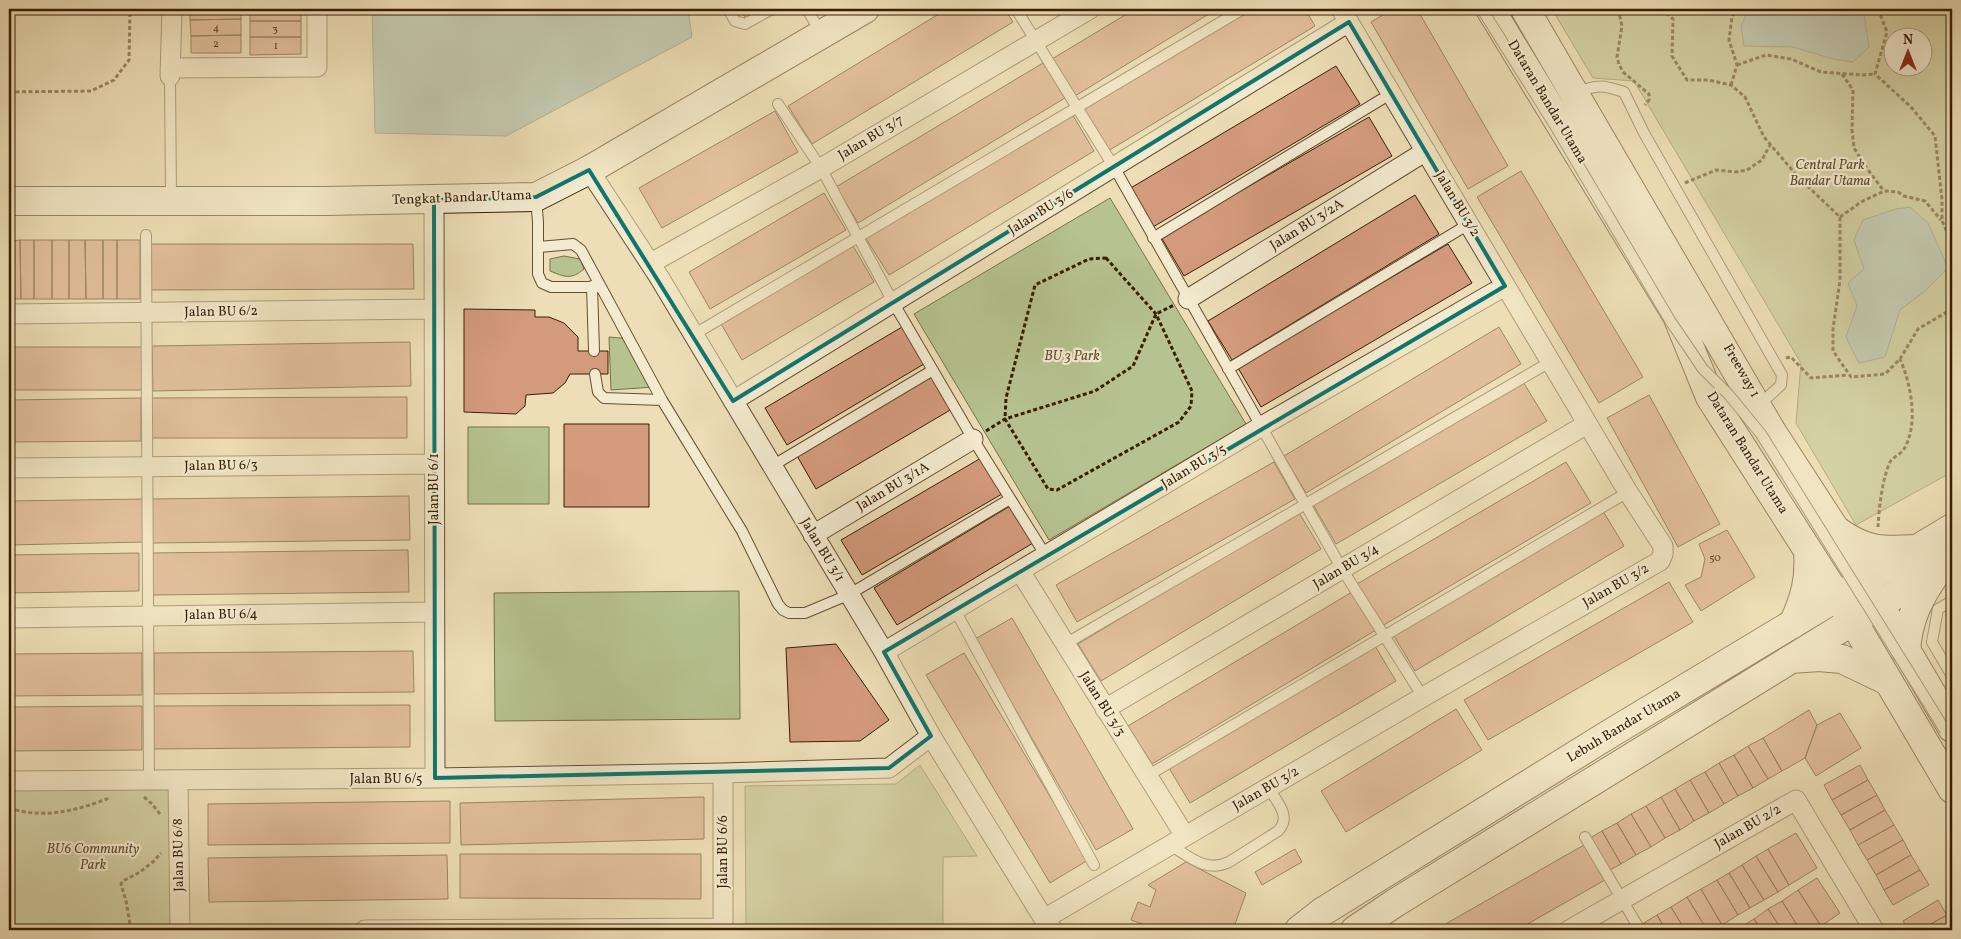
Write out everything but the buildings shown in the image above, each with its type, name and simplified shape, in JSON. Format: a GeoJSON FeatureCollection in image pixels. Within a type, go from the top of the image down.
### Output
{"type":"FeatureCollection","features":[{"type":"Feature","properties":{"kind":"main road","name":"Tengkat Bandar Utama"},"geometry":{"type":"LineString","coordinates":[[9,201],[434,200],[536,197],[589,170],[865,9]]}},
{"type":"Feature","properties":{"kind":"main road","name":"Dataran Bandar Utama"},"geometry":{"type":"LineString","coordinates":[[1482,9],[1677,316],[1710,397],[1853,621],[1952,789]]}},
{"type":"Feature","properties":{"kind":"main road","name":"Dataran Bandar Utama"},"geometry":{"type":"LineString","coordinates":[[1525,9],[1757,407],[1835,529],[1865,580],[1906,651],[1950,734]]}},
{"type":"Feature","properties":{"kind":"main road","name":"Lebuh Bandar Utama"},"geometry":{"type":"LineString","coordinates":[[1299,930],[1322,912],[1603,738],[1952,528]]}},
{"type":"Feature","properties":{"kind":"main road"},"geometry":{"type":"LineString","coordinates":[[1835,529],[1862,546],[1883,550],[1917,549]]}},
{"type":"Feature","properties":{"kind":"main road"},"geometry":{"type":"LineString","coordinates":[[1793,624],[1807,588],[1808,550]]}},
{"type":"Feature","properties":{"kind":"main road"},"geometry":{"type":"LineString","coordinates":[[1354,930],[1946,564]]}},
{"type":"Feature","properties":{"kind":"main road"},"geometry":{"type":"LineString","coordinates":[[1906,651],[1914,610],[1926,587],[1946,564]]}},
{"type":"Feature","properties":{"kind":"main road"},"geometry":{"type":"LineString","coordinates":[[1790,659],[1819,657],[1842,660],[1888,681]]}},
{"type":"Feature","properties":{"kind":"street"},"geometry":{"type":"LineString","coordinates":[[172,9],[170,72],[317,66],[317,9]]}},
{"type":"Feature","properties":{"kind":"street","name":"Jalan BU 3/7"},"geometry":{"type":"LineString","coordinates":[[651,263],[821,168],[1090,9]]}},
{"type":"Feature","properties":{"kind":"street","name":"Jalan BU 3/2"},"geometry":{"type":"LineString","coordinates":[[1049,925],[1178,841],[1660,561],[1664,554],[1663,546],[1587,424],[1345,16]]}},
{"type":"Feature","properties":{"kind":"street","name":"Jalan BU 3/6"},"geometry":{"type":"LineString","coordinates":[[733,401],[1114,167],[1345,16]]}},
{"type":"Feature","properties":{"kind":"street","name":"Jalan BU 3/2A"},"geometry":{"type":"LineString","coordinates":[[1188,299],[1426,151]]}},
{"type":"Feature","properties":{"kind":"street","name":"Jalan BU 3/1"},"geometry":{"type":"LineString","coordinates":[[589,170],[651,263],[848,595],[884,652],[931,736],[1049,925]]}},
{"type":"Feature","properties":{"kind":"street","name":"Jalan BU 6/1"},"geometry":{"type":"LineString","coordinates":[[434,200],[435,778]]}},
{"type":"Feature","properties":{"kind":"street","name":"Jalan BU 3/5"},"geometry":{"type":"LineString","coordinates":[[884,652],[1262,426],[1505,286]]}},
{"type":"Feature","properties":{"kind":"street","name":"Jalan BU 6/2"},"geometry":{"type":"LineString","coordinates":[[9,314],[434,309]]}},
{"type":"Feature","properties":{"kind":"street","name":"Jalan BU 3/4"},"geometry":{"type":"LineString","coordinates":[[1105,710],[1587,424]]}},
{"type":"Feature","properties":{"kind":"street","name":"Jalan BU 3/1A"},"geometry":{"type":"LineString","coordinates":[[813,535],[973,439]]}},
{"type":"Feature","properties":{"kind":"street","name":"Jalan BU 6/3"},"geometry":{"type":"LineString","coordinates":[[9,468],[434,464]]}},
{"type":"Feature","properties":{"kind":"street","name":"Jalan BU 3/3"},"geometry":{"type":"LineString","coordinates":[[1020,571],[1147,776],[1178,841]]}},
{"type":"Feature","properties":{"kind":"street","name":"Jalan BU 6/4"},"geometry":{"type":"LineString","coordinates":[[9,618],[434,612]]}},
{"type":"Feature","properties":{"kind":"street","name":"Jalan BU 6/5"},"geometry":{"type":"LineString","coordinates":[[9,781],[435,778],[889,768],[931,736]]}},
{"type":"Feature","properties":{"kind":"street","name":"Jalan BU 6/6"},"geometry":{"type":"LineString","coordinates":[[723,773],[723,929]]}},
{"type":"Feature","properties":{"kind":"street","name":"Jalan BU 6/8"},"geometry":{"type":"LineString","coordinates":[[178,780],[180,930]]}},
{"type":"Feature","properties":{"kind":"street","name":"Jalan BU 2/2"},"geometry":{"type":"LineString","coordinates":[[1569,930],[1796,800],[1874,930]]}},
{"type":"Feature","properties":{"kind":"street"},"geometry":{"type":"LineString","coordinates":[[365,930],[723,929]]}},
{"type":"Feature","properties":{"kind":"lane"},"geometry":{"type":"LineString","coordinates":[[728,9],[735,21],[745,24],[772,9]]}},
{"type":"Feature","properties":{"kind":"lane"},"geometry":{"type":"LineString","coordinates":[[808,9],[821,34]]}},
{"type":"Feature","properties":{"kind":"lane"},"geometry":{"type":"LineString","coordinates":[[1016,9],[1114,167],[1342,569],[1423,697]]}},
{"type":"Feature","properties":{"kind":"lane"},"geometry":{"type":"LineString","coordinates":[[694,335],[1243,9]]}},
{"type":"Feature","properties":{"kind":"lane"},"geometry":{"type":"LineString","coordinates":[[1482,9],[1554,124],[1671,322],[1703,368],[1762,434]]}},
{"type":"Feature","properties":{"kind":"lane","name":"Freeway 1"},"geometry":{"type":"LineString","coordinates":[[1542,59],[1618,185],[1762,434],[1950,734]]}},
{"type":"Feature","properties":{"kind":"lane"},"geometry":{"type":"LineString","coordinates":[[170,72],[171,201]]}},
{"type":"Feature","properties":{"kind":"lane"},"geometry":{"type":"LineString","coordinates":[[1575,93],[1592,85],[1610,87],[1624,92],[1675,187],[1782,375],[1781,385],[1757,407]]}},
{"type":"Feature","properties":{"kind":"lane"},"geometry":{"type":"LineString","coordinates":[[1154,238],[1382,99]]}},
{"type":"Feature","properties":{"kind":"lane"},"geometry":{"type":"LineString","coordinates":[[778,104],[821,168],[860,237],[893,302],[973,439],[1046,556]]}},
{"type":"Feature","properties":{"kind":"lane"},"geometry":{"type":"LineString","coordinates":[[536,197],[539,247],[538,274],[542,283],[551,287],[596,286]]}},
{"type":"Feature","properties":{"kind":"lane"},"geometry":{"type":"LineString","coordinates":[[1228,368],[1469,224]]}},
{"type":"Feature","properties":{"kind":"lane"},"geometry":{"type":"LineString","coordinates":[[146,235],[149,780]]}},
{"type":"Feature","properties":{"kind":"lane"},"geometry":{"type":"LineString","coordinates":[[539,247],[568,244],[577,246],[596,286],[662,400],[742,530],[778,604],[783,610],[789,613],[805,613],[848,595],[1010,499]]}},
{"type":"Feature","properties":{"kind":"lane"},"geometry":{"type":"LineString","coordinates":[[594,351],[596,286]]}},
{"type":"Feature","properties":{"kind":"lane"},"geometry":{"type":"LineString","coordinates":[[1065,644],[1550,362]]}},
{"type":"Feature","properties":{"kind":"lane"},"geometry":{"type":"LineString","coordinates":[[772,466],[933,370]]}},
{"type":"Feature","properties":{"kind":"lane"},"geometry":{"type":"LineString","coordinates":[[595,374],[598,392],[604,398],[662,400]]}},
{"type":"Feature","properties":{"kind":"lane"},"geometry":{"type":"LineString","coordinates":[[1147,776],[1628,492]]}},
{"type":"Feature","properties":{"kind":"lane"},"geometry":{"type":"LineString","coordinates":[[1952,601],[1938,610],[1932,642],[1952,676]]}},
{"type":"Feature","properties":{"kind":"lane"},"geometry":{"type":"LineString","coordinates":[[955,610],[1094,865]]}},
{"type":"Feature","properties":{"kind":"lane"},"geometry":{"type":"LineString","coordinates":[[1178,841],[1206,866],[1221,866],[1229,862],[1283,826],[1285,818],[1283,811],[1268,788]]}},
{"type":"Feature","properties":{"kind":"lane"},"geometry":{"type":"LineString","coordinates":[[1585,837],[1640,930]]}},
{"type":"Feature","properties":{"kind":"path"},"geometry":{"type":"LineString","coordinates":[[9,92],[91,91],[114,80],[129,60],[130,9]]}},
{"type":"Feature","properties":{"kind":"path"},"geometry":{"type":"LineString","coordinates":[[1618,9],[1622,26],[1617,56],[1619,64],[1623,72],[1650,94],[1650,100],[1635,114]]}},
{"type":"Feature","properties":{"kind":"path"},"geometry":{"type":"LineString","coordinates":[[1661,9],[1673,19],[1672,56],[1687,80],[1708,80],[1731,85],[1745,97],[1764,137],[1770,145],[1798,177],[1840,217],[1840,280],[1833,329],[1833,351],[1851,378],[1885,374],[1900,359],[1918,329],[1952,309]]}},
{"type":"Feature","properties":{"kind":"path"},"geometry":{"type":"LineString","coordinates":[[1731,85],[1738,65],[1729,40],[1732,16],[1737,9]]}},
{"type":"Feature","properties":{"kind":"path"},"geometry":{"type":"LineString","coordinates":[[1876,74],[1887,32],[1878,9]]}},
{"type":"Feature","properties":{"kind":"path"},"geometry":{"type":"LineString","coordinates":[[1738,65],[1766,55],[1791,59],[1821,72],[1862,75],[1876,74],[1912,106],[1935,136],[1938,157],[1938,179],[1942,200],[1942,221]]}},
{"type":"Feature","properties":{"kind":"path"},"geometry":{"type":"LineString","coordinates":[[1842,73],[1853,90],[1852,130],[1854,148],[1884,191]]}},
{"type":"Feature","properties":{"kind":"path"},"geometry":{"type":"LineString","coordinates":[[1675,187],[1716,170],[1736,172],[1747,170],[1762,160],[1770,145]]}},
{"type":"Feature","properties":{"kind":"path"},"geometry":{"type":"LineString","coordinates":[[1840,217],[1861,202],[1884,191],[1898,192],[1904,196],[1925,201],[1942,221],[1952,242]]}},
{"type":"Feature","properties":{"kind":"path"},"geometry":{"type":"LineString","coordinates":[[1106,258],[1156,314],[1192,390],[1191,406],[1179,422],[1057,490],[1048,489],[1005,419],[1006,398],[1035,286],[1089,259],[1106,258]]}},
{"type":"Feature","properties":{"kind":"path"},"geometry":{"type":"LineString","coordinates":[[973,439],[1005,419],[1095,390],[1133,366],[1156,314],[1188,299]]}},
{"type":"Feature","properties":{"kind":"path"},"geometry":{"type":"LineString","coordinates":[[1776,364],[1784,358],[1791,357],[1811,378],[1849,375]]}},
{"type":"Feature","properties":{"kind":"path"},"geometry":{"type":"LineString","coordinates":[[1878,527],[1879,503],[1891,461],[1904,450],[1912,427],[1906,372],[1900,359]]}},
{"type":"Feature","properties":{"kind":"path"},"geometry":{"type":"LineString","coordinates":[[9,809],[37,813],[54,812],[72,809],[116,796]]}},
{"type":"Feature","properties":{"kind":"path"},"geometry":{"type":"LineString","coordinates":[[137,796],[143,797],[152,804],[162,818]]}},
{"type":"Feature","properties":{"kind":"path"},"geometry":{"type":"LineString","coordinates":[[130,930],[128,910],[121,884],[154,861],[164,847]]}},
{"type":"Feature","properties":{"kind":"path"},"geometry":{"type":"LineString","coordinates":[[102,930],[102,927],[112,927],[112,930]]}},
{"type":"Feature","properties":{"kind":"highlighted area"},"geometry":{"type":"Polygon","coordinates":[[[1349,22],[1505,286],[884,652],[931,736],[889,768],[435,778],[434,200],[536,197],[589,170],[733,401],[1349,22]]]}},
{"type":"Feature","properties":{"kind":"green space","name":"Central Park Bandar Utama"},"geometry":{"type":"Polygon","coordinates":[[[1552,9],[1952,9],[1952,472],[1856,525],[1796,423],[1801,363],[1634,81],[1593,78],[1552,9]]]}},
{"type":"Feature","properties":{"kind":"green space","name":"BU 3 Park"},"geometry":{"type":"Polygon","coordinates":[[[1110,198],[1246,424],[1049,540],[914,314],[1110,198]]]}},
{"type":"Feature","properties":{"kind":"green space"},"geometry":{"type":"Polygon","coordinates":[[[564,256],[580,259],[584,269],[571,276],[560,275],[550,271],[550,259],[564,256]]]}},
{"type":"Feature","properties":{"kind":"green space"},"geometry":{"type":"Polygon","coordinates":[[[609,337],[631,339],[654,387],[611,390],[609,337]]]}},
{"type":"Feature","properties":{"kind":"green space"},"geometry":{"type":"Polygon","coordinates":[[[468,427],[549,427],[549,504],[468,504],[468,427]]]}},
{"type":"Feature","properties":{"kind":"green space"},"geometry":{"type":"Polygon","coordinates":[[[739,591],[740,719],[495,721],[494,593],[739,591]]]}},
{"type":"Feature","properties":{"kind":"green space"},"geometry":{"type":"Polygon","coordinates":[[[920,765],[977,856],[943,857],[943,930],[746,930],[745,786],[896,784],[920,765]]]}},
{"type":"Feature","properties":{"kind":"green space","name":"BU6 Community Park"},"geometry":{"type":"Polygon","coordinates":[[[175,783],[177,930],[9,930],[9,784],[175,783]]]}},
{"type":"Feature","properties":{"kind":"water"},"geometry":{"type":"Polygon","coordinates":[[[372,9],[688,9],[692,37],[506,136],[375,133],[372,9]]]}},
{"type":"Feature","properties":{"kind":"water"},"geometry":{"type":"Polygon","coordinates":[[[1749,9],[1859,9],[1864,14],[1869,47],[1853,62],[1833,59],[1793,47],[1744,46],[1741,26],[1749,9]]]}},
{"type":"Feature","properties":{"kind":"water"},"geometry":{"type":"Polygon","coordinates":[[[1910,207],[1928,223],[1948,268],[1925,291],[1900,310],[1885,357],[1859,363],[1846,337],[1857,306],[1848,283],[1864,269],[1854,240],[1863,220],[1896,209],[1910,207]]]}}]}
